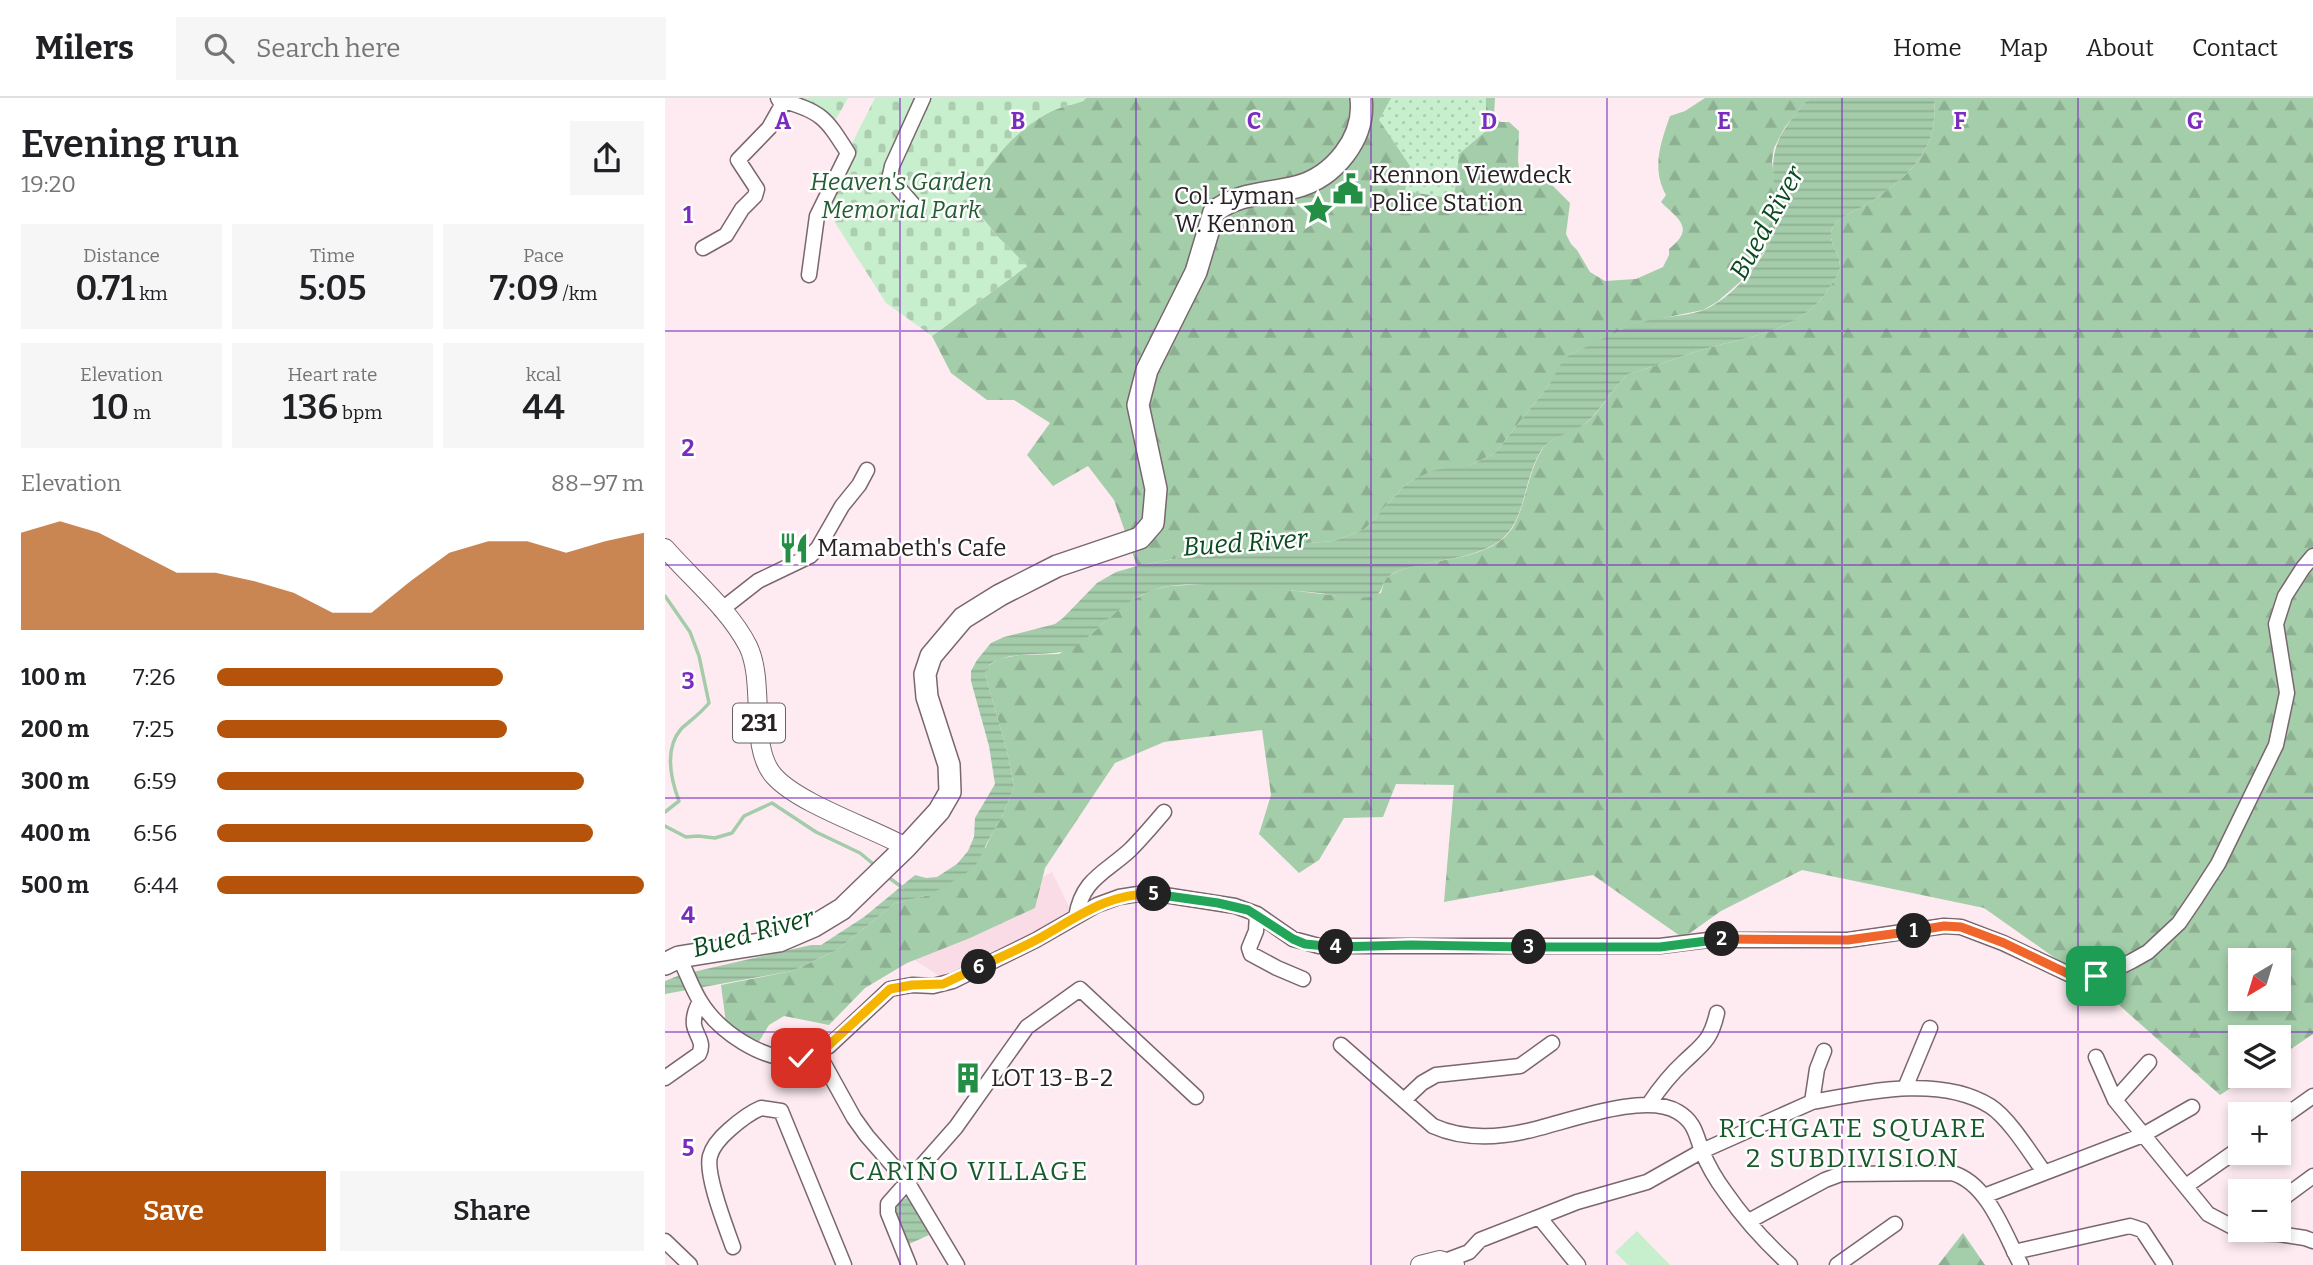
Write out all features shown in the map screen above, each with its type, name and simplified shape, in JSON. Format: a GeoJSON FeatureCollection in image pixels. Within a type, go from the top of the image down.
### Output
{"type":"FeatureCollection","features":[{"type":"Feature","properties":{"kind":"highway"},"geometry":{"type":"LineString","coordinates":[[676,963],[779,941],[814,926],[842,909],[870,884],[939,811],[950,792],[949,765],[927,698],[925,674],[931,656],[963,618],[1000,595],[1056,566],[1140,538],[1153,523],[1156,489],[1138,405],[1147,370],[1196,272],[1209,222],[1214,212],[1234,199],[1296,187],[1319,177],[1347,151],[1356,138],[1360,125],[1361,98]]}},
{"type":"Feature","properties":{"kind":"main road","name":"231"},"geometry":{"type":"LineString","coordinates":[[665,548],[736,628],[751,656],[757,687],[762,748],[772,774],[802,797],[906,847]]}},
{"type":"Feature","properties":{"kind":"main road"},"geometry":{"type":"LineString","coordinates":[[1420,1265],[1450,1263]]}},
{"type":"Feature","properties":{"kind":"street"},"geometry":{"type":"LineString","coordinates":[[918,210],[890,175],[923,98]]}},
{"type":"Feature","properties":{"kind":"street"},"geometry":{"type":"LineString","coordinates":[[703,247],[726,235],[742,209],[755,196],[757,189],[738,160],[769,128],[782,105],[779,99]]}},
{"type":"Feature","properties":{"kind":"street"},"geometry":{"type":"LineString","coordinates":[[779,99],[810,108],[828,121],[848,153],[817,216],[809,275]]}},
{"type":"Feature","properties":{"kind":"street"},"geometry":{"type":"LineString","coordinates":[[721,610],[758,581],[810,556],[818,548],[867,470]]}},
{"type":"Feature","properties":{"kind":"street"},"geometry":{"type":"LineString","coordinates":[[676,963],[720,1026],[736,1040],[788,1058],[801,1058],[818,1053],[890,989],[912,985],[933,986],[953,981],[1036,940],[1097,905],[1138,894],[1218,903],[1257,914],[1293,939],[1305,944],[1349,947],[1660,947],[1708,940],[1848,940],[1944,926],[1961,927],[2004,943],[2077,978],[2096,976],[2148,952],[2179,923],[2218,864],[2276,746],[2287,693],[2276,624],[2285,596],[2302,568],[2313,556]]}},
{"type":"Feature","properties":{"kind":"street"},"geometry":{"type":"LineString","coordinates":[[1076,917],[1082,894],[1091,882],[1128,852],[1164,812]]}},
{"type":"Feature","properties":{"kind":"street"},"geometry":{"type":"LineString","coordinates":[[1257,914],[1256,931],[1249,948],[1251,954],[1303,978]]}},
{"type":"Feature","properties":{"kind":"street"},"geometry":{"type":"LineString","coordinates":[[909,1265],[887,1208],[891,1199],[956,1127],[1027,1027],[1080,989],[1196,1097]]}},
{"type":"Feature","properties":{"kind":"street"},"geometry":{"type":"LineString","coordinates":[[665,1078],[702,1049],[694,1027],[698,996]]}},
{"type":"Feature","properties":{"kind":"street"},"geometry":{"type":"LineString","coordinates":[[1649,1104],[1683,1063],[1701,1048],[1712,1031],[1717,1013]]}},
{"type":"Feature","properties":{"kind":"street"},"geometry":{"type":"LineString","coordinates":[[1905,1088],[1930,1028]]}},
{"type":"Feature","properties":{"kind":"street"},"geometry":{"type":"LineString","coordinates":[[1404,1100],[1422,1083],[1436,1075],[1520,1066],[1552,1043]]}},
{"type":"Feature","properties":{"kind":"street"},"geometry":{"type":"LineString","coordinates":[[1341,1045],[1433,1126],[1465,1136],[1525,1132],[1627,1106],[1649,1104],[1677,1111],[1696,1130],[1702,1151],[1727,1195],[1790,1265]]}},
{"type":"Feature","properties":{"kind":"street"},"geometry":{"type":"LineString","coordinates":[[1812,1102],[1817,1069],[1824,1051]]}},
{"type":"Feature","properties":{"kind":"street"},"geometry":{"type":"LineString","coordinates":[[818,1053],[854,1118],[908,1183],[957,1265]]}},
{"type":"Feature","properties":{"kind":"street"},"geometry":{"type":"LineString","coordinates":[[2097,1057],[2115,1100],[2208,1214],[2228,1225]]}},
{"type":"Feature","properties":{"kind":"street"},"geometry":{"type":"LineString","coordinates":[[2115,1100],[2149,1062]]}},
{"type":"Feature","properties":{"kind":"street"},"geometry":{"type":"LineString","coordinates":[[1450,1263],[1469,1252],[1480,1240],[1577,1202],[1647,1182],[1702,1151],[1812,1102],[1905,1088],[1967,1095],[1992,1107],[2044,1172]]}},
{"type":"Feature","properties":{"kind":"street"},"geometry":{"type":"LineString","coordinates":[[2291,1112],[2313,1096]]}},
{"type":"Feature","properties":{"kind":"street"},"geometry":{"type":"LineString","coordinates":[[733,1247],[714,1188],[710,1154],[721,1138],[747,1115],[761,1108],[781,1111],[844,1265]]}},
{"type":"Feature","properties":{"kind":"street"},"geometry":{"type":"LineString","coordinates":[[1984,1196],[2143,1135],[2192,1108]]}},
{"type":"Feature","properties":{"kind":"street"},"geometry":{"type":"LineString","coordinates":[[2186,1186],[2228,1156]]}},
{"type":"Feature","properties":{"kind":"street"},"geometry":{"type":"LineString","coordinates":[[1749,1221],[1825,1180],[1849,1172],[1952,1173],[1965,1177],[1984,1196],[2017,1258],[2130,1226],[2142,1230],[2165,1265]]}},
{"type":"Feature","properties":{"kind":"street"},"geometry":{"type":"LineString","coordinates":[[2291,1192],[2313,1176]]}},
{"type":"Feature","properties":{"kind":"street"},"geometry":{"type":"LineString","coordinates":[[1539,1217],[1578,1265]]}},
{"type":"Feature","properties":{"kind":"street"},"geometry":{"type":"LineString","coordinates":[[1837,1265],[1895,1224]]}},
{"type":"Feature","properties":{"kind":"street"},"geometry":{"type":"LineString","coordinates":[[2291,1236],[2313,1241]]}},
{"type":"Feature","properties":{"kind":"street"},"geometry":{"type":"LineString","coordinates":[[665,1241],[690,1265]]}},
{"type":"Feature","properties":{"kind":"shaded area"},"geometry":{"type":"Polygon","coordinates":[[[1809,98],[1935,98],[1932,133],[1921,157],[1904,177],[1872,201],[1844,217],[1832,229],[1831,240],[1840,268],[1819,302],[1805,313],[1774,330],[1628,374],[1587,422],[1554,439],[1542,449],[1532,470],[1517,518],[1503,538],[1481,551],[1396,572],[1385,580],[1379,592],[1368,597],[1351,598],[1310,592],[1206,585],[1162,588],[1139,596],[1070,650],[997,660],[989,666],[985,674],[1008,755],[1014,787],[1001,819],[977,863],[965,874],[929,895],[895,903],[837,950],[792,971],[665,994],[665,981],[680,975],[821,945],[864,917],[915,875],[937,877],[957,864],[968,851],[974,837],[975,818],[995,784],[989,746],[971,681],[971,671],[991,643],[1055,624],[1097,583],[1116,572],[1226,549],[1334,541],[1365,529],[1405,485],[1416,478],[1435,470],[1471,465],[1495,453],[1549,385],[1569,355],[1633,325],[1701,311],[1726,296],[1751,272],[1762,257],[1776,228],[1779,206],[1774,183],[1774,156],[1786,127],[1809,98]]]}},
{"type":"Feature","properties":{"kind":"shaded area"},"geometry":{"type":"Polygon","coordinates":[[[1052,872],[1072,913],[946,980],[903,953],[1052,872]]]}},
{"type":"Feature","properties":{"kind":"shaded area"},"geometry":{"type":"Polygon","coordinates":[[[910,1196],[929,1235],[909,1244],[890,1206],[910,1196]]]}},
{"type":"Feature","properties":{"kind":"green space"},"geometry":{"type":"Polygon","coordinates":[[[796,98],[848,98],[836,119],[796,98]]]}},
{"type":"Feature","properties":{"kind":"green space","name":"Heaven's Garden Memorial Park"},"geometry":{"type":"Polygon","coordinates":[[[875,98],[1086,98],[1050,112],[1021,131],[1001,152],[975,187],[967,200],[1027,266],[932,336],[886,303],[822,202],[875,98]]]}},
{"type":"Feature","properties":{"kind":"green space"},"geometry":{"type":"Polygon","coordinates":[[[1086,98],[1495,98],[1494,115],[1500,122],[1509,122],[1519,131],[1520,177],[1550,183],[1570,203],[1566,234],[1590,272],[1605,281],[1636,279],[1663,267],[1669,249],[1682,235],[1683,229],[1678,219],[1661,202],[1666,195],[1659,175],[1659,155],[1670,116],[1685,111],[1705,98],[1809,98],[1785,127],[1774,148],[1772,161],[1779,218],[1771,242],[1748,275],[1717,302],[1703,310],[1643,322],[1569,355],[1549,385],[1495,453],[1471,465],[1416,478],[1405,485],[1365,529],[1334,541],[1226,549],[1137,566],[1114,500],[1088,466],[1053,486],[1027,455],[1050,423],[1014,400],[987,400],[951,373],[932,336],[1027,266],[998,237],[967,199],[992,163],[1021,131],[1050,112],[1086,98]]]}},
{"type":"Feature","properties":{"kind":"green space"},"geometry":{"type":"Polygon","coordinates":[[[1391,98],[1486,98],[1486,131],[1459,154],[1454,199],[1405,191],[1410,166],[1379,120],[1391,98]]]}},
{"type":"Feature","properties":{"kind":"green space"},"geometry":{"type":"Polygon","coordinates":[[[1935,98],[2313,98],[2313,1034],[2291,1049],[2291,1025],[2228,1025],[2228,1088],[2231,1088],[2220,1095],[2109,996],[1984,908],[1802,870],[1721,911],[1683,938],[1593,875],[1444,902],[1454,785],[1396,784],[1383,817],[1344,818],[1319,860],[1299,873],[1259,834],[1271,795],[1262,730],[1164,742],[1115,763],[1045,868],[1035,908],[907,963],[865,988],[829,1025],[784,1016],[769,1025],[758,1043],[746,1040],[726,1023],[721,985],[792,971],[837,950],[895,903],[929,895],[986,847],[1014,787],[1008,755],[985,674],[986,668],[998,659],[1020,655],[1059,654],[1089,636],[1125,604],[1152,590],[1205,584],[1357,598],[1381,593],[1385,579],[1398,571],[1477,553],[1491,546],[1512,529],[1532,471],[1546,444],[1586,423],[1628,374],[1774,330],[1790,323],[1819,302],[1840,268],[1831,240],[1832,229],[1844,217],[1872,201],[1904,177],[1921,157],[1927,145],[1935,98]]]}},
{"type":"Feature","properties":{"kind":"green space"},"geometry":{"type":"Polygon","coordinates":[[[1637,1231],[1670,1265],[1628,1265],[1615,1252],[1637,1231]]]}},
{"type":"Feature","properties":{"kind":"green space"},"geometry":{"type":"Polygon","coordinates":[[[1963,1233],[1985,1265],[1938,1265],[1963,1233]]]}},
{"type":"Feature","properties":{"kind":"waterway"},"geometry":{"type":"LineString","coordinates":[[665,596],[690,632],[699,656],[709,703],[676,737],[671,763],[679,801],[665,812]]}},
{"type":"Feature","properties":{"kind":"waterway"},"geometry":{"type":"LineString","coordinates":[[665,826],[686,837],[715,838],[732,833],[744,816],[772,803],[816,832],[860,853],[877,867]]}},
{"type":"Feature","properties":{"kind":"waterway"},"geometry":{"type":"LineString","coordinates":[[888,877],[903,888]]}},
{"type":"Feature","properties":{"kind":"place","name":"Kennon Viewdeck Police Station"},"geometry":{"type":"Point","coordinates":[1348,189]}},
{"type":"Feature","properties":{"kind":"place","name":"Col. Lyman W. Kennon"},"geometry":{"type":"Point","coordinates":[1318,210]}},
{"type":"Feature","properties":{"kind":"place","name":"Mamabeth's Cafe"},"geometry":{"type":"Point","coordinates":[794,548]}},
{"type":"Feature","properties":{"kind":"place","name":"LOT 13-B-2"},"geometry":{"type":"Point","coordinates":[968,1078]}},
{"type":"Feature","properties":{"kind":"district","name":"RICHGATE SQUARE 2 SUBDIVISION"},"geometry":{"type":"Point","coordinates":[1853,1143]}},
{"type":"Feature","properties":{"kind":"district","name":"CARIÑO VILLAGE"},"geometry":{"type":"Point","coordinates":[969,1171]}},
{"type":"Feature","properties":{"kind":"route"},"geometry":{"type":"LineString","coordinates":[[801,1058],[818,1053],[829,1045],[890,989],[912,985],[933,986],[953,981],[1036,940],[1097,905],[1138,894],[1158,894],[1235,906],[1257,914],[1293,939],[1319,946],[1660,947],[1708,940],[1848,940],[1944,926],[1961,927],[2004,943],[2077,978],[2096,976]]}},
{"type":"Feature","properties":{"kind":"water label","name":"Bued River"},"geometry":{"type":"Point","coordinates":[1767,223]}},
{"type":"Feature","properties":{"kind":"water label","name":"Bued River"},"geometry":{"type":"Point","coordinates":[1245,543]}},
{"type":"Feature","properties":{"kind":"water label","name":"Bued River"},"geometry":{"type":"Point","coordinates":[753,933]}}]}
